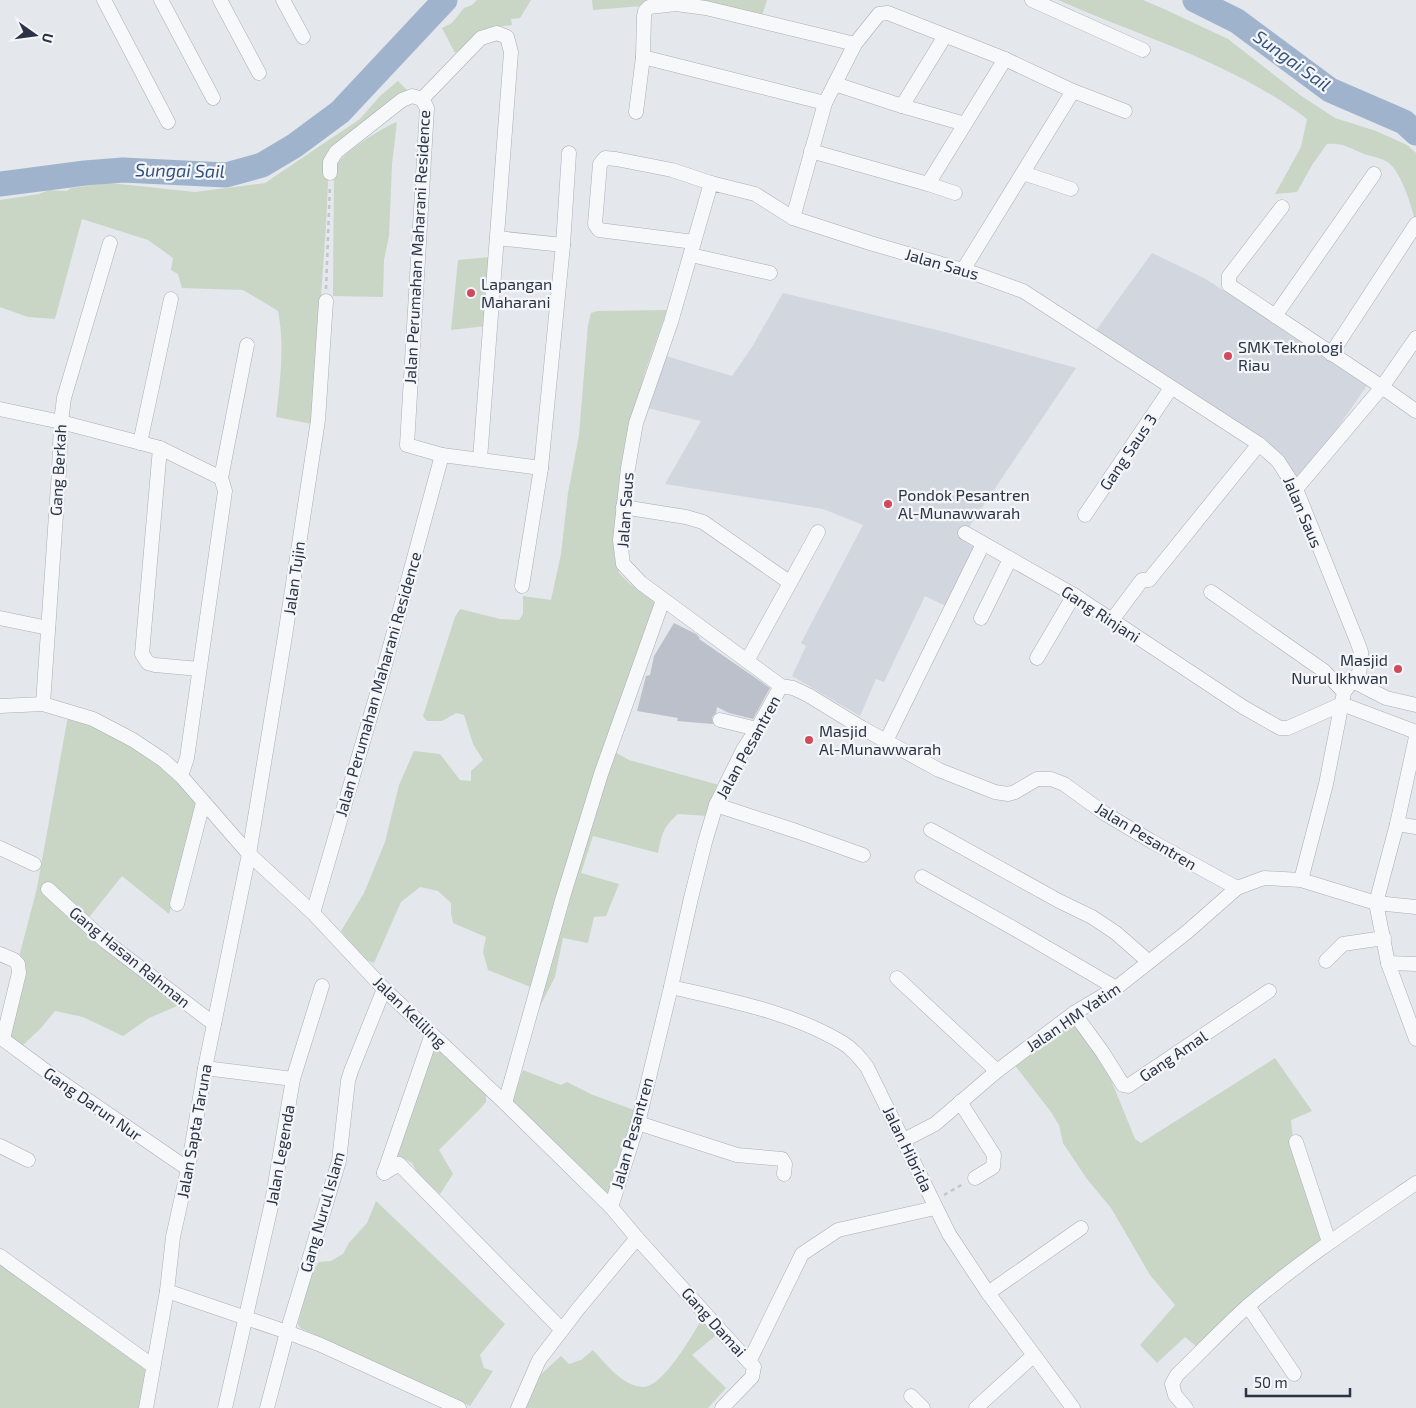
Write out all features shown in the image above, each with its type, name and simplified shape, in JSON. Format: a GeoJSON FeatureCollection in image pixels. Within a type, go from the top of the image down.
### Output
{"type":"FeatureCollection","features":[{"type":"Feature","properties":{"kind":"street"},"geometry":{"type":"LineString","coordinates":[[104,0],[168,122]]}},
{"type":"Feature","properties":{"kind":"street"},"geometry":{"type":"LineString","coordinates":[[162,0],[213,98]]}},
{"type":"Feature","properties":{"kind":"street"},"geometry":{"type":"LineString","coordinates":[[220,0],[259,74]]}},
{"type":"Feature","properties":{"kind":"street"},"geometry":{"type":"LineString","coordinates":[[283,0],[303,37]]}},
{"type":"Feature","properties":{"kind":"street"},"geometry":{"type":"LineString","coordinates":[[793,218],[825,103],[855,44],[879,14],[886,0]]}},
{"type":"Feature","properties":{"kind":"street"},"geometry":{"type":"LineString","coordinates":[[1032,0],[1143,50]]}},
{"type":"Feature","properties":{"kind":"street"},"geometry":{"type":"LineString","coordinates":[[636,112],[643,57],[645,11],[649,7],[659,4],[676,4],[706,8],[855,44]]}},
{"type":"Feature","properties":{"kind":"street"},"geometry":{"type":"LineString","coordinates":[[879,14],[888,13],[1005,59],[1073,91],[1125,111]]}},
{"type":"Feature","properties":{"kind":"street","name":"Jalan Perumahan Maharani Residence"},"geometry":{"type":"LineString","coordinates":[[480,459],[511,52],[507,37],[497,33],[481,38],[422,99],[427,108],[407,445],[442,455],[541,468]]}},
{"type":"Feature","properties":{"kind":"street"},"geometry":{"type":"LineString","coordinates":[[902,106],[945,36]]}},
{"type":"Feature","properties":{"kind":"street"},"geometry":{"type":"LineString","coordinates":[[643,57],[825,103]]}},
{"type":"Feature","properties":{"kind":"street"},"geometry":{"type":"LineString","coordinates":[[928,184],[1005,59]]}},
{"type":"Feature","properties":{"kind":"street"},"geometry":{"type":"LineString","coordinates":[[835,84],[965,124]]}},
{"type":"Feature","properties":{"kind":"street"},"geometry":{"type":"LineString","coordinates":[[963,270],[1073,91]]}},
{"type":"Feature","properties":{"kind":"street"},"geometry":{"type":"LineString","coordinates":[[330,173],[330,162],[336,152],[402,100],[412,96],[422,99]]}},
{"type":"Feature","properties":{"kind":"street"},"geometry":{"type":"LineString","coordinates":[[811,150],[955,193]]}},
{"type":"Feature","properties":{"kind":"street"},"geometry":{"type":"LineString","coordinates":[[522,586],[541,468],[563,244],[569,152]]}},
{"type":"Feature","properties":{"kind":"street"},"geometry":{"type":"LineString","coordinates":[[711,183],[672,170],[605,158],[600,164],[596,224],[599,230],[693,248],[770,274]]}},
{"type":"Feature","properties":{"kind":"street"},"geometry":{"type":"LineString","coordinates":[[1023,173],[1071,189]]}},
{"type":"Feature","properties":{"kind":"street"},"geometry":{"type":"LineString","coordinates":[[1275,316],[1374,174]]}},
{"type":"Feature","properties":{"kind":"street","name":"Jalan Saus"},"geometry":{"type":"LineString","coordinates":[[781,686],[662,600],[623,564],[620,540],[623,507],[636,423],[672,322],[711,183],[755,194],[793,218],[963,270],[1033,296],[1259,444],[1278,461],[1296,489],[1360,652],[1361,661],[1359,674],[1346,692],[1326,784],[1301,880]]}},
{"type":"Feature","properties":{"kind":"street"},"geometry":{"type":"LineString","coordinates":[[1282,207],[1230,276],[1229,285],[1416,411]]}},
{"type":"Feature","properties":{"kind":"street"},"geometry":{"type":"LineString","coordinates":[[1331,354],[1416,224]]}},
{"type":"Feature","properties":{"kind":"street"},"geometry":{"type":"LineString","coordinates":[[496,238],[563,244]]}},
{"type":"Feature","properties":{"kind":"street","name":"Gang Berkah"},"geometry":{"type":"LineString","coordinates":[[43,704],[64,398],[110,243]]}},
{"type":"Feature","properties":{"kind":"street"},"geometry":{"type":"LineString","coordinates":[[140,443],[171,299]]}},
{"type":"Feature","properties":{"kind":"street","name":"Jalan Tujin"},"geometry":{"type":"LineString","coordinates":[[249,854],[318,420],[326,301]]}},
{"type":"Feature","properties":{"kind":"street"},"geometry":{"type":"LineString","coordinates":[[1296,489],[1382,387],[1416,338]]}},
{"type":"Feature","properties":{"kind":"street"},"geometry":{"type":"LineString","coordinates":[[181,776],[187,758],[225,490],[221,478],[247,345]]}},
{"type":"Feature","properties":{"kind":"street","name":"Gang Saus 3"},"geometry":{"type":"LineString","coordinates":[[1085,515],[1171,388]]}},
{"type":"Feature","properties":{"kind":"street"},"geometry":{"type":"LineString","coordinates":[[0,409],[61,422],[160,448],[221,478]]}},
{"type":"Feature","properties":{"kind":"street"},"geometry":{"type":"LineString","coordinates":[[1112,620],[1142,580],[1149,580],[1259,444]]}},
{"type":"Feature","properties":{"kind":"street"},"geometry":{"type":"LineString","coordinates":[[160,448],[142,654],[148,663],[155,665],[199,669]]}},
{"type":"Feature","properties":{"kind":"street","name":"Jalan Perumahan Maharani Residence"},"geometry":{"type":"LineString","coordinates":[[313,913],[379,687],[442,455]]}},
{"type":"Feature","properties":{"kind":"street"},"geometry":{"type":"LineString","coordinates":[[623,507],[686,517],[703,522],[789,582]]}},
{"type":"Feature","properties":{"kind":"street"},"geometry":{"type":"LineString","coordinates":[[747,662],[818,532]]}},
{"type":"Feature","properties":{"kind":"street","name":"Gang Rinjani"},"geometry":{"type":"LineString","coordinates":[[965,533],[1074,595],[1243,707],[1280,728],[1288,728],[1346,692]]}},
{"type":"Feature","properties":{"kind":"street"},"geometry":{"type":"LineString","coordinates":[[886,741],[983,544]]}},
{"type":"Feature","properties":{"kind":"street"},"geometry":{"type":"LineString","coordinates":[[981,618],[1010,559]]}},
{"type":"Feature","properties":{"kind":"street"},"geometry":{"type":"LineString","coordinates":[[1211,592],[1324,671],[1346,692],[1416,732]]}},
{"type":"Feature","properties":{"kind":"street"},"geometry":{"type":"LineString","coordinates":[[1037,658],[1074,595]]}},
{"type":"Feature","properties":{"kind":"street"},"geometry":{"type":"LineString","coordinates":[[505,1103],[563,897],[601,774],[662,600]]}},
{"type":"Feature","properties":{"kind":"street"},"geometry":{"type":"LineString","coordinates":[[0,618],[48,628]]}},
{"type":"Feature","properties":{"kind":"street","name":"Jalan Pesantren"},"geometry":{"type":"LineString","coordinates":[[611,1207],[638,1123],[695,879],[716,805],[743,750],[781,686],[793,688],[808,695],[940,770],[1001,794],[1015,792],[1037,779],[1051,778],[1064,784],[1104,813],[1151,842],[1237,888]]}},
{"type":"Feature","properties":{"kind":"street"},"geometry":{"type":"LineString","coordinates":[[1346,692],[1416,705]]}},
{"type":"Feature","properties":{"kind":"street","name":"Jalan Keliling"},"geometry":{"type":"LineString","coordinates":[[0,706],[43,704],[92,719],[133,740],[163,760],[181,776],[249,854],[313,913],[384,989],[505,1103],[611,1207],[637,1238]]}},
{"type":"Feature","properties":{"kind":"street"},"geometry":{"type":"LineString","coordinates":[[720,720],[757,729]]}},
{"type":"Feature","properties":{"kind":"street"},"geometry":{"type":"LineString","coordinates":[[1416,737],[1397,824],[1376,903],[1388,963],[1416,1039]]}},
{"type":"Feature","properties":{"kind":"street"},"geometry":{"type":"LineString","coordinates":[[177,904],[204,803]]}},
{"type":"Feature","properties":{"kind":"street"},"geometry":{"type":"LineString","coordinates":[[716,805],[863,855]]}},
{"type":"Feature","properties":{"kind":"street"},"geometry":{"type":"LineString","coordinates":[[1397,824],[1416,828]]}},
{"type":"Feature","properties":{"kind":"street"},"geometry":{"type":"LineString","coordinates":[[931,830],[1059,901],[1092,917],[1116,933],[1149,962]]}},
{"type":"Feature","properties":{"kind":"street"},"geometry":{"type":"LineString","coordinates":[[0,848],[34,864]]}},
{"type":"Feature","properties":{"kind":"street","name":"Jalan Sapta Taruna"},"geometry":{"type":"LineString","coordinates":[[146,1408],[167,1291],[173,1237],[188,1169],[205,1068],[249,854]]}},
{"type":"Feature","properties":{"kind":"street"},"geometry":{"type":"LineString","coordinates":[[922,878],[1116,988]]}},
{"type":"Feature","properties":{"kind":"street"},"geometry":{"type":"LineString","coordinates":[[1237,888],[1268,878],[1301,880],[1376,903],[1416,907]]}},
{"type":"Feature","properties":{"kind":"street","name":"Jalan HM Yatim"},"geometry":{"type":"LineString","coordinates":[[904,1140],[935,1124],[997,1071],[1074,1013],[1116,988],[1237,888]]}},
{"type":"Feature","properties":{"kind":"street","name":"Gang Hasan Rahman"},"geometry":{"type":"LineString","coordinates":[[48,889],[105,941],[214,1024]]}},
{"type":"Feature","properties":{"kind":"street"},"geometry":{"type":"LineString","coordinates":[[1326,961],[1343,944],[1384,938]]}},
{"type":"Feature","properties":{"kind":"street"},"geometry":{"type":"LineString","coordinates":[[0,954],[14,960],[18,964],[19,973],[1,1038]]}},
{"type":"Feature","properties":{"kind":"street"},"geometry":{"type":"LineString","coordinates":[[1388,963],[1416,964]]}},
{"type":"Feature","properties":{"kind":"street"},"geometry":{"type":"LineString","coordinates":[[897,978],[997,1071]]}},
{"type":"Feature","properties":{"kind":"street","name":"Jalan Legenda"},"geometry":{"type":"LineString","coordinates":[[225,1408],[272,1202],[293,1080],[322,986]]}},
{"type":"Feature","properties":{"kind":"street","name":"Jalan Hibrida"},"geometry":{"type":"LineString","coordinates":[[671,987],[771,1012],[844,1043],[857,1055],[868,1067],[950,1234],[988,1293],[1073,1408]]}},
{"type":"Feature","properties":{"kind":"street","name":"Gang Nurul Islam"},"geometry":{"type":"LineString","coordinates":[[268,1408],[287,1332],[337,1168],[348,1081],[384,989]]}},
{"type":"Feature","properties":{"kind":"street","name":"Gang Amal"},"geometry":{"type":"LineString","coordinates":[[1074,1013],[1122,1085],[1128,1086],[1269,991]]}},
{"type":"Feature","properties":{"kind":"street"},"geometry":{"type":"LineString","coordinates":[[432,1034],[384,1173],[399,1164],[562,1330]]}},
{"type":"Feature","properties":{"kind":"street","name":"Gang Darun Nur"},"geometry":{"type":"LineString","coordinates":[[1,1038],[54,1077],[188,1169]]}},
{"type":"Feature","properties":{"kind":"street"},"geometry":{"type":"LineString","coordinates":[[205,1068],[293,1080]]}},
{"type":"Feature","properties":{"kind":"street"},"geometry":{"type":"LineString","coordinates":[[960,1102],[994,1155],[993,1167],[975,1178]]}},
{"type":"Feature","properties":{"kind":"street"},"geometry":{"type":"LineString","coordinates":[[638,1123],[737,1155],[782,1160],[785,1164],[784,1174]]}},
{"type":"Feature","properties":{"kind":"street"},"geometry":{"type":"LineString","coordinates":[[1296,1142],[1328,1242]]}},
{"type":"Feature","properties":{"kind":"street"},"geometry":{"type":"LineString","coordinates":[[0,1146],[28,1160]]}},
{"type":"Feature","properties":{"kind":"street"},"geometry":{"type":"LineString","coordinates":[[1186,1408],[1175,1395],[1172,1384],[1177,1374],[1248,1306],[1328,1242],[1416,1183]]}},
{"type":"Feature","properties":{"kind":"street"},"geometry":{"type":"LineString","coordinates":[[750,1362],[802,1254],[838,1230],[934,1204]]}},
{"type":"Feature","properties":{"kind":"street"},"geometry":{"type":"LineString","coordinates":[[988,1293],[1081,1228]]}},
{"type":"Feature","properties":{"kind":"street"},"geometry":{"type":"LineString","coordinates":[[518,1408],[539,1360],[578,1309],[637,1238]]}},
{"type":"Feature","properties":{"kind":"street","name":"Gang Damai"},"geometry":{"type":"LineString","coordinates":[[637,1238],[754,1367],[752,1377],[722,1408]]}},
{"type":"Feature","properties":{"kind":"street"},"geometry":{"type":"LineString","coordinates":[[0,1256],[153,1366]]}},
{"type":"Feature","properties":{"kind":"street"},"geometry":{"type":"LineString","coordinates":[[167,1291],[245,1317],[330,1349],[459,1408]]}},
{"type":"Feature","properties":{"kind":"street"},"geometry":{"type":"LineString","coordinates":[[1248,1306],[1294,1374]]}},
{"type":"Feature","properties":{"kind":"street"},"geometry":{"type":"LineString","coordinates":[[976,1408],[1034,1356]]}},
{"type":"Feature","properties":{"kind":"street"},"geometry":{"type":"LineString","coordinates":[[911,1396],[923,1408]]}},
{"type":"Feature","properties":{"kind":"path"},"geometry":{"type":"LineString","coordinates":[[326,301],[330,173]]}},
{"type":"Feature","properties":{"kind":"path"},"geometry":{"type":"LineString","coordinates":[[934,1204],[975,1178]]}},
{"type":"Feature","properties":{"kind":"shaded area","name":"SMK Teknologi Riau"},"geometry":{"type":"Polygon","coordinates":[[[1152,253],[1204,278],[1368,384],[1300,482],[1260,438],[1218,409],[1094,333],[1152,253]]]}},
{"type":"Feature","properties":{"kind":"shaded area","name":"Pondok Pesantren Al-Munawwarah"},"geometry":{"type":"Polygon","coordinates":[[[783,293],[945,332],[1076,368],[961,539],[976,549],[948,607],[925,596],[884,682],[876,679],[860,716],[792,676],[806,646],[801,643],[863,525],[823,509],[665,484],[701,421],[647,408],[666,356],[732,376],[752,347],[783,293]]]}},
{"type":"Feature","properties":{"kind":"green space"},"geometry":{"type":"Polygon","coordinates":[[[477,0],[531,0],[520,18],[511,19],[512,25],[491,28],[455,53],[442,28],[452,23],[464,8],[472,5],[477,0]]]}},
{"type":"Feature","properties":{"kind":"green space"},"geometry":{"type":"Polygon","coordinates":[[[592,0],[661,0],[642,6],[593,10],[592,0]]]}},
{"type":"Feature","properties":{"kind":"green space"},"geometry":{"type":"Polygon","coordinates":[[[670,0],[767,0],[761,19],[670,0]]]}},
{"type":"Feature","properties":{"kind":"green space"},"geometry":{"type":"Polygon","coordinates":[[[1058,0],[1143,0],[1228,39],[1300,95],[1335,118],[1376,131],[1407,145],[1416,153],[1416,223],[1404,186],[1392,166],[1382,159],[1342,145],[1327,144],[1312,165],[1297,192],[1275,194],[1301,147],[1307,119],[1278,99],[1218,66],[1058,0]]]}},
{"type":"Feature","properties":{"kind":"green space"},"geometry":{"type":"Polygon","coordinates":[[[398,81],[410,93],[329,161],[312,424],[276,417],[281,351],[278,311],[243,290],[182,288],[178,274],[171,270],[173,258],[148,240],[82,219],[55,319],[28,317],[0,307],[0,200],[39,194],[49,190],[67,191],[71,188],[110,183],[195,192],[265,183],[360,119],[380,96],[398,81]]]}},
{"type":"Feature","properties":{"kind":"green space"},"geometry":{"type":"Polygon","coordinates":[[[397,122],[392,164],[389,236],[384,260],[383,297],[333,296],[334,167],[345,155],[363,142],[397,122]]]}},
{"type":"Feature","properties":{"kind":"green space","name":"Lapangan Maharani"},"geometry":{"type":"Polygon","coordinates":[[[490,257],[486,326],[451,330],[458,260],[490,257]]]}},
{"type":"Feature","properties":{"kind":"green space"},"geometry":{"type":"Polygon","coordinates":[[[667,310],[645,372],[632,419],[614,534],[614,555],[619,573],[630,584],[658,603],[606,747],[629,760],[719,785],[708,816],[678,814],[664,831],[658,853],[593,836],[581,873],[619,884],[606,916],[594,917],[588,943],[563,938],[555,977],[537,1012],[523,1012],[533,988],[488,970],[483,952],[486,937],[453,923],[451,903],[438,891],[420,887],[401,902],[374,963],[361,958],[341,931],[364,893],[385,842],[399,785],[414,751],[440,754],[460,780],[471,781],[471,771],[483,760],[473,744],[464,715],[456,713],[442,721],[427,721],[423,716],[455,617],[460,609],[500,619],[519,620],[523,614],[523,596],[551,600],[561,554],[568,493],[579,435],[588,325],[591,313],[597,311],[667,310]]]}},
{"type":"Feature","properties":{"kind":"green space"},"geometry":{"type":"Polygon","coordinates":[[[68,716],[110,733],[137,749],[174,776],[199,803],[169,914],[122,876],[82,926],[182,1004],[149,1018],[123,1036],[83,1017],[55,1011],[23,1045],[8,1037],[19,957],[37,888],[68,716]]]}},
{"type":"Feature","properties":{"kind":"green space"},"geometry":{"type":"Polygon","coordinates":[[[1072,1018],[1105,1065],[1135,1139],[1141,1143],[1275,1058],[1312,1111],[1291,1120],[1293,1138],[1323,1239],[1197,1347],[1185,1337],[1157,1363],[1140,1345],[1175,1305],[1150,1275],[1111,1208],[1087,1179],[1063,1143],[1059,1125],[1051,1112],[1013,1063],[1072,1018]]]}},
{"type":"Feature","properties":{"kind":"green space"},"geometry":{"type":"Polygon","coordinates":[[[434,1040],[486,1092],[486,1102],[439,1150],[453,1174],[440,1194],[418,1174],[412,1163],[397,1155],[434,1040]]]}},
{"type":"Feature","properties":{"kind":"green space"},"geometry":{"type":"Polygon","coordinates":[[[523,1070],[561,1085],[567,1082],[593,1095],[637,1111],[610,1194],[603,1192],[511,1103],[523,1070]]]}},
{"type":"Feature","properties":{"kind":"green space"},"geometry":{"type":"Polygon","coordinates":[[[376,1201],[505,1324],[480,1355],[484,1368],[493,1371],[470,1406],[300,1328],[298,1324],[311,1273],[319,1262],[331,1261],[343,1254],[349,1243],[367,1223],[376,1201]]]}},
{"type":"Feature","properties":{"kind":"green space"},"geometry":{"type":"Polygon","coordinates":[[[0,1264],[147,1370],[142,1408],[0,1408],[0,1264]]]}},
{"type":"Feature","properties":{"kind":"green space"},"geometry":{"type":"Polygon","coordinates":[[[704,1315],[720,1332],[692,1355],[726,1388],[708,1408],[521,1408],[538,1377],[561,1356],[569,1364],[581,1360],[593,1350],[621,1379],[635,1386],[651,1385],[669,1369],[704,1315]]]}},
{"type":"Feature","properties":{"kind":"building"},"geometry":{"type":"Polygon","coordinates":[[[674,623],[696,634],[699,639],[770,688],[753,719],[729,713],[717,707],[716,713],[712,717],[713,724],[677,721],[678,718],[637,711],[646,676],[650,675],[654,656],[674,623]]]}},
{"type":"Feature","properties":{"kind":"waterway","name":"Sungai Sail"},"geometry":{"type":"LineString","coordinates":[[0,184],[123,170],[226,175],[262,165],[294,146],[340,112],[445,0]]}},
{"type":"Feature","properties":{"kind":"waterway","name":"Sungai Sail"},"geometry":{"type":"LineString","coordinates":[[1195,0],[1237,21],[1330,90],[1404,122],[1416,133]]}},
{"type":"Feature","properties":{"kind":"place","name":"Lapangan Maharani"},"geometry":{"type":"Point","coordinates":[471,293]}},
{"type":"Feature","properties":{"kind":"place","name":"SMK Teknologi Riau"},"geometry":{"type":"Point","coordinates":[1228,356]}},
{"type":"Feature","properties":{"kind":"place","name":"Pondok Pesantren Al-Munawwarah"},"geometry":{"type":"Point","coordinates":[888,504]}},
{"type":"Feature","properties":{"kind":"place","name":"Masjid Nurul Ikhwan"},"geometry":{"type":"Point","coordinates":[1398,669]}},
{"type":"Feature","properties":{"kind":"place","name":"Masjid Al-Munawwarah"},"geometry":{"type":"Point","coordinates":[809,740]}}]}
